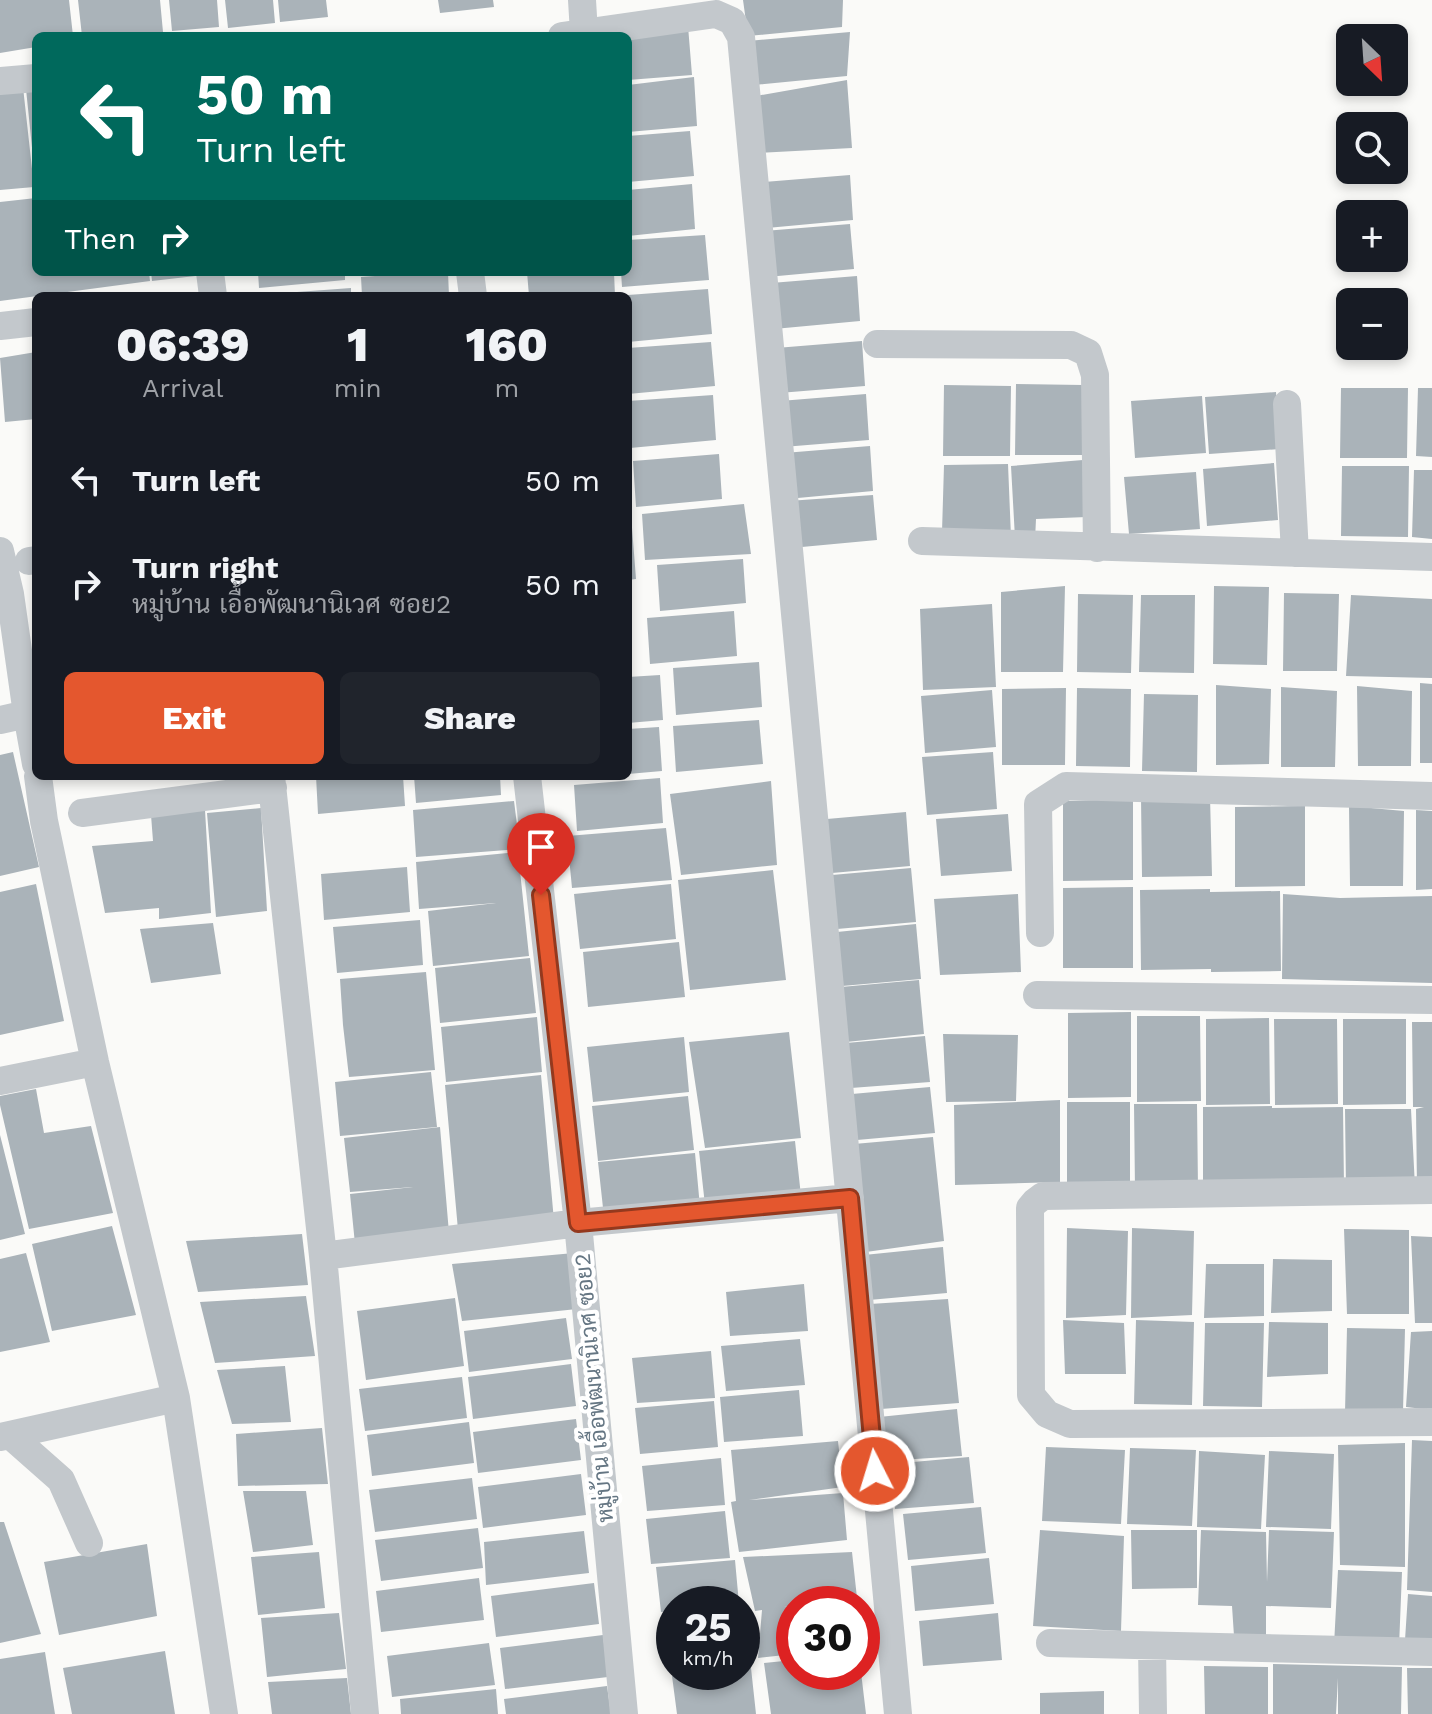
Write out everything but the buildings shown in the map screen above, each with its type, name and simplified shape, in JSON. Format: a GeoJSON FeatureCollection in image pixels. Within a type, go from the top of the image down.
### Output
{"type":"FeatureCollection","features":[{"type":"Feature","properties":{"kind":"street"},"geometry":{"type":"LineString","coordinates":[[574,32],[582,0]]}},
{"type":"Feature","properties":{"kind":"street"},"geometry":{"type":"LineString","coordinates":[[587,32],[716,14],[732,21],[741,37],[898,1714]]}},
{"type":"Feature","properties":{"kind":"street"},"geometry":{"type":"LineString","coordinates":[[0,81],[32,78]]}},
{"type":"Feature","properties":{"kind":"street"},"geometry":{"type":"LineString","coordinates":[[0,326],[32,322]]}},
{"type":"Feature","properties":{"kind":"street"},"geometry":{"type":"LineString","coordinates":[[877,344],[1071,345],[1088,353],[1095,375],[1097,548]]}},
{"type":"Feature","properties":{"kind":"street"},"geometry":{"type":"LineString","coordinates":[[1287,404],[1295,553]]}},
{"type":"Feature","properties":{"kind":"street"},"geometry":{"type":"LineString","coordinates":[[922,541],[1432,557]]}},
{"type":"Feature","properties":{"kind":"street"},"geometry":{"type":"LineString","coordinates":[[0,551],[10,594],[13,717],[32,756]]}},
{"type":"Feature","properties":{"kind":"street"},"geometry":{"type":"LineString","coordinates":[[39,780],[44,821],[95,1062],[176,1398],[224,1714]]}},
{"type":"Feature","properties":{"kind":"street","name":"หมู่บ้าน เอื้อพัฒนานิเวศ ซอย2"},"geometry":{"type":"LineString","coordinates":[[527,780],[578,1223],[624,1714]]}},
{"type":"Feature","properties":{"kind":"street"},"geometry":{"type":"LineString","coordinates":[[82,813],[272,782],[323,1256],[365,1714]]}},
{"type":"Feature","properties":{"kind":"street"},"geometry":{"type":"LineString","coordinates":[[1040,933],[1038,804],[1066,786],[1432,796]]}},
{"type":"Feature","properties":{"kind":"street"},"geometry":{"type":"LineString","coordinates":[[1037,995],[1432,1000]]}},
{"type":"Feature","properties":{"kind":"street"},"geometry":{"type":"LineString","coordinates":[[0,1081],[95,1062]]}},
{"type":"Feature","properties":{"kind":"street"},"geometry":{"type":"LineString","coordinates":[[1432,1190],[1043,1196],[1030,1208],[1031,1395],[1047,1414],[1070,1424],[1432,1422]]}},
{"type":"Feature","properties":{"kind":"street"},"geometry":{"type":"LineString","coordinates":[[323,1256],[578,1223],[850,1198]]}},
{"type":"Feature","properties":{"kind":"street"},"geometry":{"type":"LineString","coordinates":[[5,1436],[176,1398]]}},
{"type":"Feature","properties":{"kind":"street"},"geometry":{"type":"LineString","coordinates":[[5,1436],[61,1480],[89,1543]]}},
{"type":"Feature","properties":{"kind":"street"},"geometry":{"type":"LineString","coordinates":[[1050,1643],[1432,1652]]}},
{"type":"Feature","properties":{"kind":"street"},"geometry":{"type":"LineString","coordinates":[[1152,1646],[1153,1714]]}},
{"type":"Feature","properties":{"kind":"route"},"geometry":{"type":"LineString","coordinates":[[541,895],[578,1223],[850,1198],[875,1471]]}}]}
